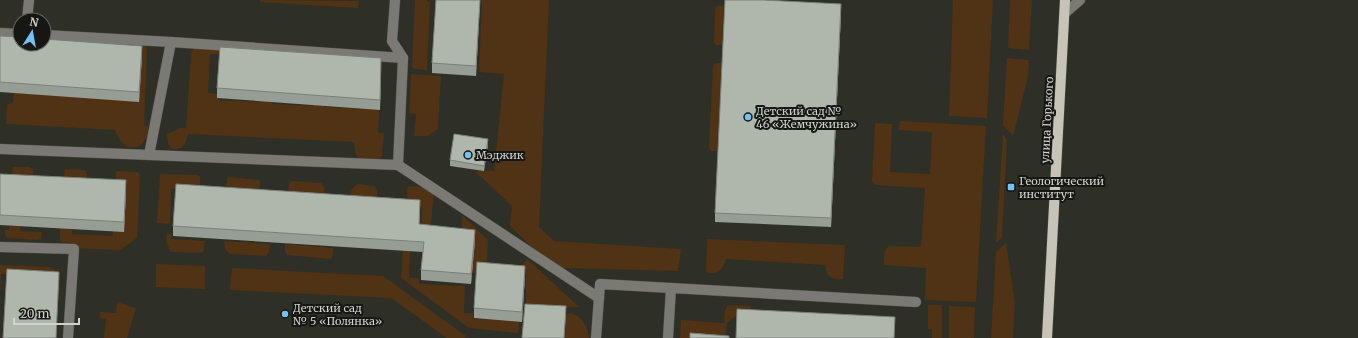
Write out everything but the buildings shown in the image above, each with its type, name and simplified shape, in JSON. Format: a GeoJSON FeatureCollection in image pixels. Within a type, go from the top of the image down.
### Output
{"type":"FeatureCollection","features":[{"type":"Feature","properties":{"kind":"main road","name":"улица Горького"},"geometry":{"type":"LineString","coordinates":[[1046,338],[1065,0]]}},
{"type":"Feature","properties":{"kind":"street"},"geometry":{"type":"LineString","coordinates":[[27,12],[28,0]]}},
{"type":"Feature","properties":{"kind":"street"},"geometry":{"type":"LineString","coordinates":[[395,0],[392,41],[403,58],[398,165]]}},
{"type":"Feature","properties":{"kind":"street"},"geometry":{"type":"LineString","coordinates":[[1065,13],[1080,0]]}},
{"type":"Feature","properties":{"kind":"street"},"geometry":{"type":"LineString","coordinates":[[0,33],[12,34]]}},
{"type":"Feature","properties":{"kind":"street"},"geometry":{"type":"LineString","coordinates":[[52,35],[403,58]]}},
{"type":"Feature","properties":{"kind":"street"},"geometry":{"type":"LineString","coordinates":[[150,155],[171,42]]}},
{"type":"Feature","properties":{"kind":"street"},"geometry":{"type":"LineString","coordinates":[[0,149],[398,165],[599,298]]}},
{"type":"Feature","properties":{"kind":"street"},"geometry":{"type":"LineString","coordinates":[[0,247],[74,250],[68,338]]}},
{"type":"Feature","properties":{"kind":"street"},"geometry":{"type":"LineString","coordinates":[[596,338],[600,284],[916,302]]}},
{"type":"Feature","properties":{"kind":"street"},"geometry":{"type":"LineString","coordinates":[[668,338],[671,288]]}},
{"type":"Feature","properties":{"kind":"shaded area"},"geometry":{"type":"Polygon","coordinates":[[[260,0],[359,1],[358,8],[260,2],[260,0]]]}},
{"type":"Feature","properties":{"kind":"shaded area"},"geometry":{"type":"Polygon","coordinates":[[[415,0],[427,0],[427,2],[430,2],[427,70],[415,69],[412,67],[415,0]]]}},
{"type":"Feature","properties":{"kind":"shaded area"},"geometry":{"type":"Polygon","coordinates":[[[482,0],[549,0],[539,227],[554,241],[681,249],[678,271],[565,268],[551,265],[510,226],[512,206],[476,172],[481,170],[494,171],[504,74],[479,72],[482,0]]]}},
{"type":"Feature","properties":{"kind":"shaded area"},"geometry":{"type":"Polygon","coordinates":[[[953,0],[993,0],[987,118],[949,116],[953,0]]]}},
{"type":"Feature","properties":{"kind":"shaded area"},"geometry":{"type":"Polygon","coordinates":[[[1010,0],[1032,0],[1029,50],[1008,48],[1010,0]]]}},
{"type":"Feature","properties":{"kind":"shaded area"},"geometry":{"type":"Polygon","coordinates":[[[718,5],[724,6],[722,45],[716,45],[714,42],[715,8],[718,5]]]}},
{"type":"Feature","properties":{"kind":"shaded area"},"geometry":{"type":"Polygon","coordinates":[[[115,36],[145,44],[147,50],[144,126],[148,126],[148,131],[147,136],[139,146],[134,148],[125,145],[117,136],[115,130],[6,124],[7,105],[13,102],[14,89],[115,49],[115,36]]]}},
{"type":"Feature","properties":{"kind":"shaded area"},"geometry":{"type":"Polygon","coordinates":[[[199,43],[231,54],[210,54],[208,93],[218,94],[218,100],[259,102],[260,98],[272,98],[272,104],[313,106],[314,101],[324,101],[324,107],[365,109],[378,63],[382,60],[378,133],[384,133],[382,157],[362,160],[355,153],[354,142],[188,134],[183,146],[172,149],[168,144],[167,134],[181,128],[186,128],[191,55],[194,47],[199,43]]]}},
{"type":"Feature","properties":{"kind":"shaded area"},"geometry":{"type":"Polygon","coordinates":[[[1007,58],[1029,60],[1028,76],[1013,136],[1003,125],[1007,58]]]}},
{"type":"Feature","properties":{"kind":"shaded area"},"geometry":{"type":"Polygon","coordinates":[[[716,63],[722,63],[717,151],[711,151],[709,148],[713,65],[716,63]]]}},
{"type":"Feature","properties":{"kind":"shaded area"},"geometry":{"type":"Polygon","coordinates":[[[411,74],[441,76],[438,129],[427,136],[414,136],[416,114],[409,113],[411,74]]]}},
{"type":"Feature","properties":{"kind":"shaded area"},"geometry":{"type":"Polygon","coordinates":[[[900,122],[986,126],[976,302],[925,300],[926,268],[884,265],[885,252],[889,246],[921,247],[925,188],[876,185],[872,180],[875,123],[892,124],[890,172],[930,174],[932,132],[899,130],[900,122]]]}},
{"type":"Feature","properties":{"kind":"shaded area"},"geometry":{"type":"Polygon","coordinates":[[[1003,134],[1007,140],[1002,237],[996,243],[1003,134]]]}},
{"type":"Feature","properties":{"kind":"shaded area"},"geometry":{"type":"Polygon","coordinates":[[[13,167],[30,167],[33,169],[34,181],[37,181],[37,177],[60,178],[60,182],[63,183],[65,169],[85,170],[87,174],[86,184],[89,184],[90,180],[98,180],[97,195],[0,190],[0,175],[7,175],[7,179],[11,179],[13,167]]]}},
{"type":"Feature","properties":{"kind":"shaded area"},"geometry":{"type":"Polygon","coordinates":[[[116,171],[138,172],[140,176],[137,238],[120,250],[73,248],[73,243],[61,242],[60,228],[72,229],[72,234],[113,236],[116,171]]]}},
{"type":"Feature","properties":{"kind":"shaded area"},"geometry":{"type":"Polygon","coordinates":[[[160,174],[198,175],[200,177],[200,189],[171,189],[170,224],[157,223],[160,174]]]}},
{"type":"Feature","properties":{"kind":"shaded area"},"geometry":{"type":"Polygon","coordinates":[[[229,177],[259,180],[259,193],[226,191],[227,179],[229,177]]]}},
{"type":"Feature","properties":{"kind":"shaded area"},"geometry":{"type":"Polygon","coordinates":[[[291,181],[321,183],[324,187],[324,195],[288,193],[289,184],[291,181]]]}},
{"type":"Feature","properties":{"kind":"shaded area"},"geometry":{"type":"Polygon","coordinates":[[[358,184],[375,186],[377,198],[350,202],[350,194],[352,189],[358,184]]]}},
{"type":"Feature","properties":{"kind":"shaded area"},"geometry":{"type":"Polygon","coordinates":[[[409,186],[430,187],[434,192],[430,232],[421,231],[422,207],[408,206],[407,189],[409,186]]]}},
{"type":"Feature","properties":{"kind":"shaded area"},"geometry":{"type":"Polygon","coordinates":[[[462,215],[488,240],[486,274],[468,273],[461,241],[462,215]]]}},
{"type":"Feature","properties":{"kind":"shaded area"},"geometry":{"type":"Polygon","coordinates":[[[9,225],[20,226],[20,231],[42,232],[41,239],[8,238],[5,235],[5,230],[9,230],[9,225]]]}},
{"type":"Feature","properties":{"kind":"shaded area"},"geometry":{"type":"Polygon","coordinates":[[[167,233],[172,234],[171,239],[205,241],[203,252],[171,252],[166,242],[167,233]]]}},
{"type":"Feature","properties":{"kind":"shaded area"},"geometry":{"type":"Polygon","coordinates":[[[707,239],[845,245],[843,279],[836,279],[830,276],[825,265],[726,259],[721,269],[716,273],[706,272],[707,239]]]}},
{"type":"Feature","properties":{"kind":"shaded area"},"geometry":{"type":"Polygon","coordinates":[[[224,241],[270,244],[269,252],[266,256],[230,254],[225,249],[224,241]]]}},
{"type":"Feature","properties":{"kind":"shaded area"},"geometry":{"type":"Polygon","coordinates":[[[1006,243],[1015,304],[1013,338],[991,338],[996,252],[1006,243]]]}},
{"type":"Feature","properties":{"kind":"shaded area"},"geometry":{"type":"Polygon","coordinates":[[[285,244],[333,248],[333,254],[331,259],[287,255],[285,251],[285,244]]]}},
{"type":"Feature","properties":{"kind":"shaded area"},"geometry":{"type":"Polygon","coordinates":[[[403,250],[410,250],[409,278],[419,278],[419,284],[465,286],[464,313],[473,313],[473,319],[513,320],[520,316],[518,333],[469,328],[401,278],[403,250]]]}},
{"type":"Feature","properties":{"kind":"shaded area"},"geometry":{"type":"Polygon","coordinates":[[[527,259],[579,307],[526,306],[526,275],[517,274],[518,270],[527,259]]]}},
{"type":"Feature","properties":{"kind":"shaded area"},"geometry":{"type":"Polygon","coordinates":[[[156,264],[205,266],[205,289],[156,287],[156,264]]]}},
{"type":"Feature","properties":{"kind":"shaded area"},"geometry":{"type":"Polygon","coordinates":[[[0,265],[48,267],[54,269],[60,276],[59,300],[57,302],[52,277],[1,274],[0,295],[0,265]]]}},
{"type":"Feature","properties":{"kind":"shaded area"},"geometry":{"type":"Polygon","coordinates":[[[232,268],[383,276],[466,336],[464,338],[447,338],[391,298],[230,290],[232,268]]]}},
{"type":"Feature","properties":{"kind":"shaded area"},"geometry":{"type":"Polygon","coordinates":[[[117,302],[136,308],[127,338],[104,338],[106,319],[100,318],[100,312],[116,313],[117,302]]]}},
{"type":"Feature","properties":{"kind":"shaded area"},"geometry":{"type":"Polygon","coordinates":[[[729,305],[751,306],[750,317],[736,316],[727,323],[725,338],[680,338],[681,320],[724,323],[725,311],[729,305]]]}},
{"type":"Feature","properties":{"kind":"shaded area"},"geometry":{"type":"Polygon","coordinates":[[[928,305],[942,305],[942,338],[932,338],[932,329],[928,329],[928,305]]]}},
{"type":"Feature","properties":{"kind":"shaded area"},"geometry":{"type":"Polygon","coordinates":[[[949,306],[975,307],[974,338],[949,338],[949,306]]]}},
{"type":"Feature","properties":{"kind":"shaded area"},"geometry":{"type":"Polygon","coordinates":[[[572,313],[579,317],[584,323],[589,338],[565,338],[566,314],[572,313]]]}},
{"type":"Feature","properties":{"kind":"place","name":"Детский сад № 46 «Жемчужина»"},"geometry":{"type":"Point","coordinates":[748,117]}},
{"type":"Feature","properties":{"kind":"place","name":"Мэджик"},"geometry":{"type":"Point","coordinates":[468,155]}},
{"type":"Feature","properties":{"kind":"place","name":"Геологический институт"},"geometry":{"type":"Point","coordinates":[1011,187]}},
{"type":"Feature","properties":{"kind":"place","name":"Детский сад № 5 «Полянка»"},"geometry":{"type":"Point","coordinates":[285,314]}}]}
